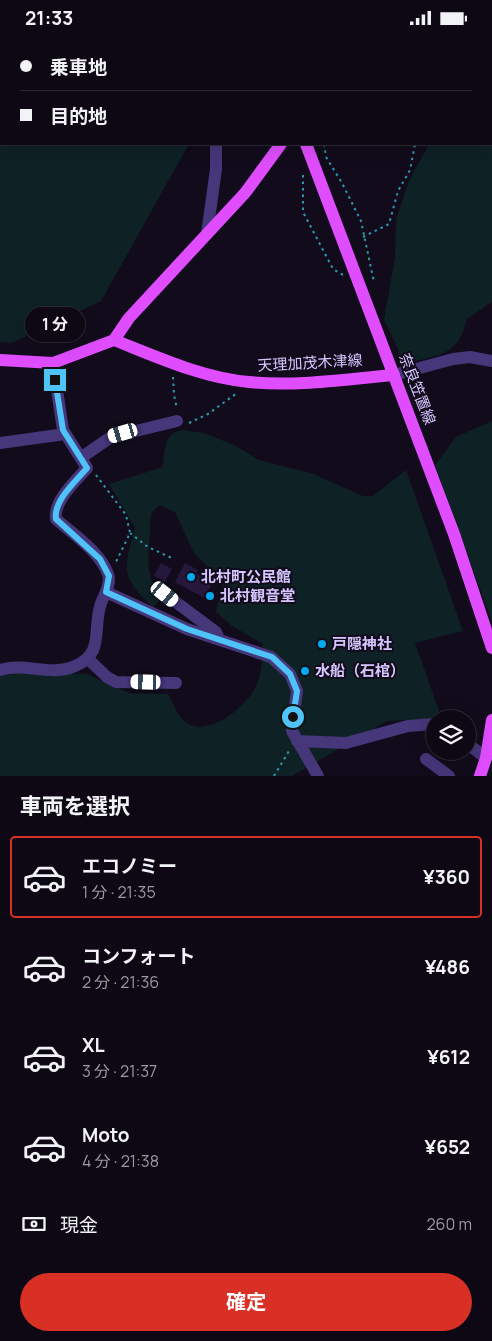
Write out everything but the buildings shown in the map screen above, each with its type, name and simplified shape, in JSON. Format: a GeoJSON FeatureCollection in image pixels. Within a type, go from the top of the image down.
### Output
{"type":"FeatureCollection","features":[{"type":"Feature","properties":{"kind":"main road"},"geometry":{"type":"LineString","coordinates":[[0,360],[52,363],[114,340],[129,318],[245,193],[280,145]]}},
{"type":"Feature","properties":{"kind":"main road","name":"奈良笠置線"},"geometry":{"type":"LineString","coordinates":[[306,145],[454,534],[492,648]]}},
{"type":"Feature","properties":{"kind":"main road","name":"天理加茂木津線"},"geometry":{"type":"LineString","coordinates":[[114,340],[173,363],[248,383],[298,383],[394,375]]}},
{"type":"Feature","properties":{"kind":"main road"},"geometry":{"type":"LineString","coordinates":[[480,776],[486,758],[492,720]]}},
{"type":"Feature","properties":{"kind":"street"},"geometry":{"type":"LineString","coordinates":[[207,234],[216,169],[216,145]]}},
{"type":"Feature","properties":{"kind":"street"},"geometry":{"type":"LineString","coordinates":[[394,375],[453,359],[470,357],[492,361]]}},
{"type":"Feature","properties":{"kind":"street"},"geometry":{"type":"LineString","coordinates":[[52,363],[65,434],[84,463]]}},
{"type":"Feature","properties":{"kind":"street"},"geometry":{"type":"LineString","coordinates":[[0,670],[9,667],[59,671],[76,666],[88,659],[98,640],[100,607],[106,592],[109,576],[100,559],[56,519],[55,513],[58,504],[84,463],[111,437],[181,422]]}},
{"type":"Feature","properties":{"kind":"street"},"geometry":{"type":"LineString","coordinates":[[0,443],[65,434]]}},
{"type":"Feature","properties":{"kind":"street"},"geometry":{"type":"LineString","coordinates":[[106,592],[187,629],[272,657],[290,674],[297,691],[292,731],[318,776]]}},
{"type":"Feature","properties":{"kind":"street"},"geometry":{"type":"LineString","coordinates":[[165,594],[216,632],[219,639]]}},
{"type":"Feature","properties":{"kind":"street"},"geometry":{"type":"LineString","coordinates":[[88,659],[107,677],[116,682],[176,683]]}},
{"type":"Feature","properties":{"kind":"street"},"geometry":{"type":"LineString","coordinates":[[297,741],[346,743],[408,726],[426,725]]}},
{"type":"Feature","properties":{"kind":"street"},"geometry":{"type":"LineString","coordinates":[[476,750],[486,758]]}},
{"type":"Feature","properties":{"kind":"street"},"geometry":{"type":"LineString","coordinates":[[427,760],[449,776]]}},
{"type":"Feature","properties":{"kind":"path"},"geometry":{"type":"LineString","coordinates":[[363,237],[389,224],[398,191],[410,170],[415,145]]}},
{"type":"Feature","properties":{"kind":"path"},"geometry":{"type":"LineString","coordinates":[[326,157],[342,183],[361,221],[374,282]]}},
{"type":"Feature","properties":{"kind":"path"},"geometry":{"type":"LineString","coordinates":[[304,175],[303,212],[333,269],[360,285]]}},
{"type":"Feature","properties":{"kind":"path"},"geometry":{"type":"LineString","coordinates":[[173,363],[176,407],[181,422],[192,423],[208,414],[232,398],[248,383]]}},
{"type":"Feature","properties":{"kind":"path"},"geometry":{"type":"LineString","coordinates":[[84,463],[93,470],[126,515],[130,533],[109,576]]}},
{"type":"Feature","properties":{"kind":"path"},"geometry":{"type":"LineString","coordinates":[[130,533],[148,547],[174,559]]}},
{"type":"Feature","properties":{"kind":"path"},"geometry":{"type":"LineString","coordinates":[[274,776],[297,741]]}},
{"type":"Feature","properties":{"kind":"green space"},"geometry":{"type":"Polygon","coordinates":[[[0,145],[188,145],[101,301],[12,343],[0,342],[0,145]]]}},
{"type":"Feature","properties":{"kind":"green space"},"geometry":{"type":"Polygon","coordinates":[[[428,145],[492,145],[492,302],[467,319],[463,332],[452,348],[437,356],[405,364],[384,320],[395,257],[396,219],[409,181],[428,145]]]}},
{"type":"Feature","properties":{"kind":"green space"},"geometry":{"type":"Polygon","coordinates":[[[492,421],[492,622],[435,465],[456,437],[492,421]]]}},
{"type":"Feature","properties":{"kind":"green space"},"geometry":{"type":"Polygon","coordinates":[[[182,430],[204,433],[234,445],[259,460],[311,473],[363,496],[373,496],[406,470],[463,631],[415,643],[439,710],[426,710],[426,720],[387,721],[292,776],[0,776],[0,676],[14,671],[87,674],[129,693],[168,694],[181,718],[190,725],[201,727],[223,720],[234,712],[251,695],[256,686],[261,671],[263,644],[232,626],[216,612],[223,583],[194,553],[175,512],[159,505],[151,514],[148,563],[153,588],[160,600],[153,607],[134,588],[129,579],[127,571],[128,553],[135,528],[109,484],[163,467],[166,444],[171,435],[182,430]]]}},
{"type":"Feature","properties":{"kind":"place","name":"北村町公民館"},"geometry":{"type":"Point","coordinates":[191,577]}},
{"type":"Feature","properties":{"kind":"place","name":"北村観音堂"},"geometry":{"type":"Point","coordinates":[210,596]}},
{"type":"Feature","properties":{"kind":"place","name":"戸隠神社"},"geometry":{"type":"Point","coordinates":[322,644]}},
{"type":"Feature","properties":{"kind":"place","name":"水船（石棺）"},"geometry":{"type":"Point","coordinates":[305,671]}},
{"type":"Feature","properties":{"kind":"route"},"geometry":{"type":"LineString","coordinates":[[55,380],[63,430],[82,457],[87,468],[58,504],[55,513],[56,519],[100,559],[109,576],[106,592],[187,629],[272,657],[290,674],[297,691],[293,717]]}}]}
